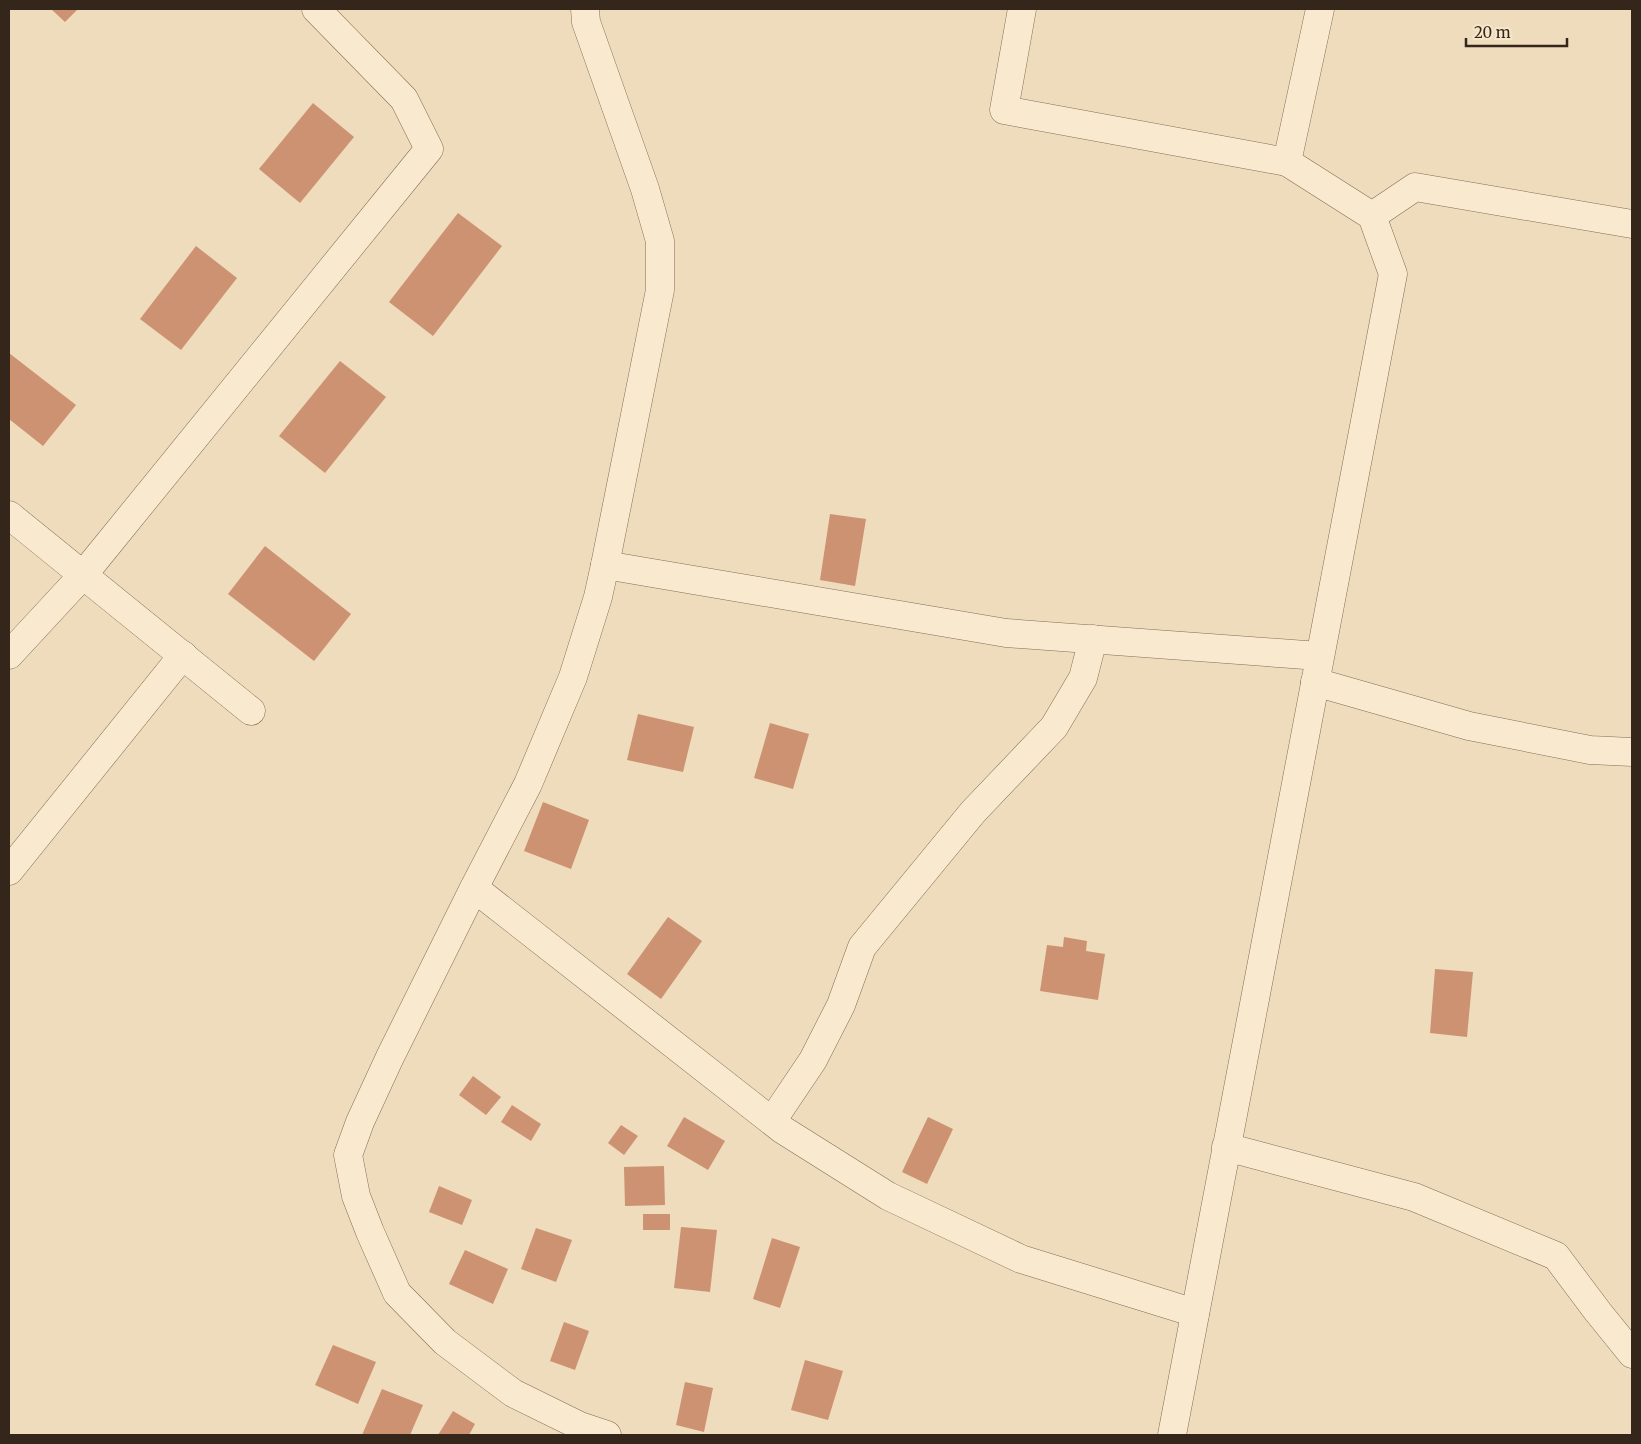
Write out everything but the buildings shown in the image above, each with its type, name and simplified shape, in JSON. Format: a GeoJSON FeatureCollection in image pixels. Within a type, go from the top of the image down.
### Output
{"type":"FeatureCollection","features":[{"type":"Feature","properties":{"kind":"street"},"geometry":{"type":"LineString","coordinates":[[9,655],[83,575],[429,149],[404,99],[316,9]]}},
{"type":"Feature","properties":{"kind":"street"},"geometry":{"type":"LineString","coordinates":[[585,9],[586,22],[645,189],[660,241],[660,290],[605,565],[598,597],[569,686],[528,784],[390,1057],[360,1122],[348,1155],[356,1196],[397,1293],[445,1342],[513,1392],[580,1426],[607,1435]]}},
{"type":"Feature","properties":{"kind":"street"},"geometry":{"type":"LineString","coordinates":[[1022,9],[1004,110],[1286,162],[1372,216],[1393,274],[1172,1435]]}},
{"type":"Feature","properties":{"kind":"street"},"geometry":{"type":"LineString","coordinates":[[1286,162],[1320,9]]}},
{"type":"Feature","properties":{"kind":"street"},"geometry":{"type":"LineString","coordinates":[[1372,216],[1415,187],[1632,224]]}},
{"type":"Feature","properties":{"kind":"street"},"geometry":{"type":"LineString","coordinates":[[9,515],[251,711]]}},
{"type":"Feature","properties":{"kind":"street"},"geometry":{"type":"LineString","coordinates":[[605,565],[1006,632],[1093,639],[1317,669],[1470,726],[1590,750],[1632,752]]}},
{"type":"Feature","properties":{"kind":"street"},"geometry":{"type":"LineString","coordinates":[[772,1121],[813,1060],[841,1005],[862,947],[973,812],[1054,727],[1083,678],[1093,639]]}},
{"type":"Feature","properties":{"kind":"street"},"geometry":{"type":"LineString","coordinates":[[9,871],[183,655]]}},
{"type":"Feature","properties":{"kind":"street"},"geometry":{"type":"LineString","coordinates":[[474,888],[783,1130],[888,1196],[1022,1259],[1195,1313]]}},
{"type":"Feature","properties":{"kind":"street"},"geometry":{"type":"LineString","coordinates":[[1226,1147],[1414,1197],[1556,1256],[1632,1354]]}}]}
